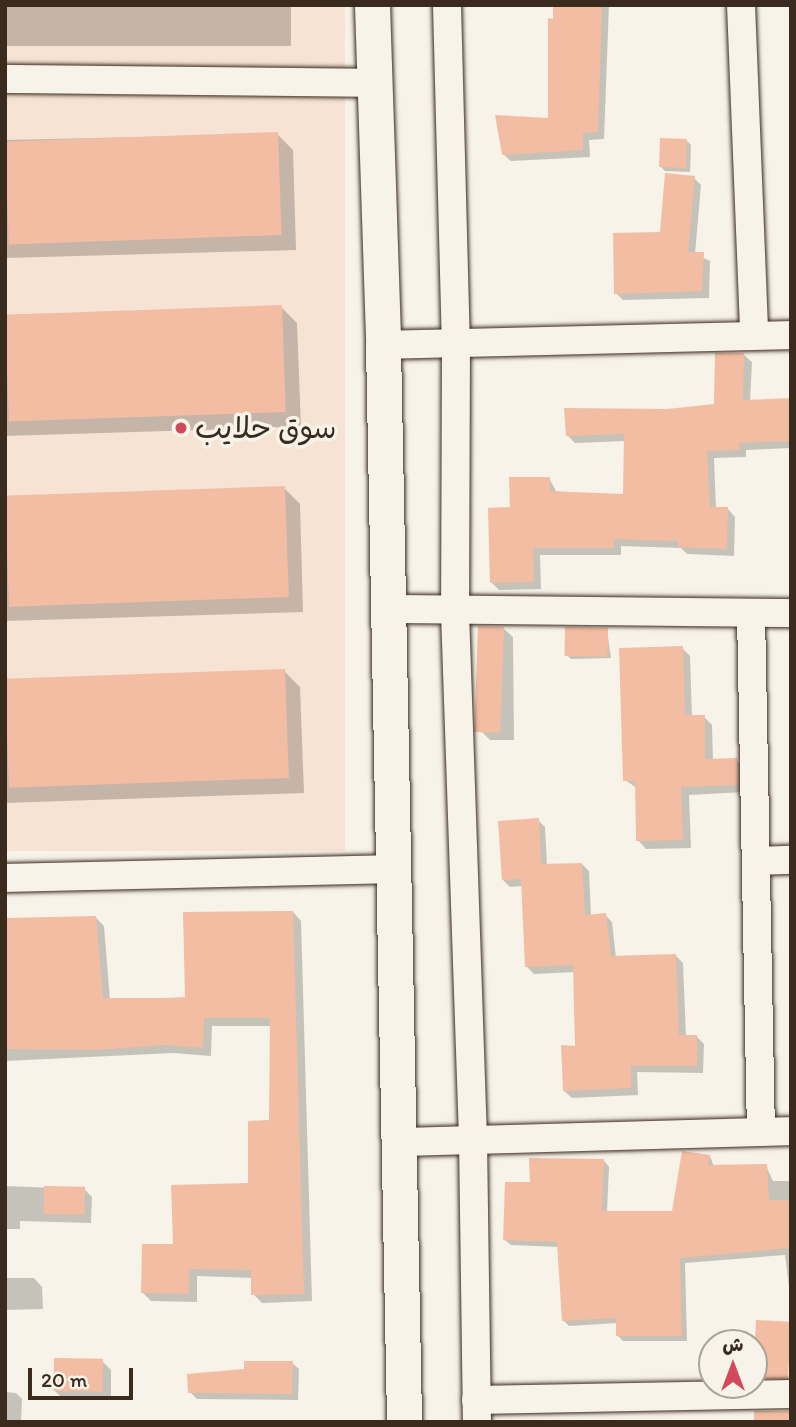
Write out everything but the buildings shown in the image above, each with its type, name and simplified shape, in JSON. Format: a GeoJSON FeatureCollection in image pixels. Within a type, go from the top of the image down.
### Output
{"type":"FeatureCollection","features":[{"type":"Feature","properties":{"kind":"street"},"geometry":{"type":"LineString","coordinates":[[372,5],[395,869],[404,1422]]}},
{"type":"Feature","properties":{"kind":"street"},"geometry":{"type":"LineString","coordinates":[[447,5],[456,343],[455,612],[473,1139],[476,1411],[791,1394]]}},
{"type":"Feature","properties":{"kind":"street"},"geometry":{"type":"LineString","coordinates":[[741,5],[754,335]]}},
{"type":"Feature","properties":{"kind":"street"},"geometry":{"type":"LineString","coordinates":[[5,79],[373,83]]}},
{"type":"Feature","properties":{"kind":"street"},"geometry":{"type":"LineString","coordinates":[[383,345],[791,335]]}},
{"type":"Feature","properties":{"kind":"street"},"geometry":{"type":"LineString","coordinates":[[389,609],[455,612],[791,613]]}},
{"type":"Feature","properties":{"kind":"street"},"geometry":{"type":"LineString","coordinates":[[751,613],[761,1132]]}},
{"type":"Feature","properties":{"kind":"street"},"geometry":{"type":"LineString","coordinates":[[757,861],[791,860]]}},
{"type":"Feature","properties":{"kind":"street"},"geometry":{"type":"LineString","coordinates":[[5,878],[395,869]]}},
{"type":"Feature","properties":{"kind":"street"},"geometry":{"type":"LineString","coordinates":[[399,1142],[791,1131]]}},
{"type":"Feature","properties":{"kind":"shaded area","name":"سوق حلايب"},"geometry":{"type":"Polygon","coordinates":[[[5,5],[345,5],[345,851],[5,851],[5,5]]]}},
{"type":"Feature","properties":{"kind":"place","name":"سوق حلايب"},"geometry":{"type":"Point","coordinates":[181,428]}}]}
